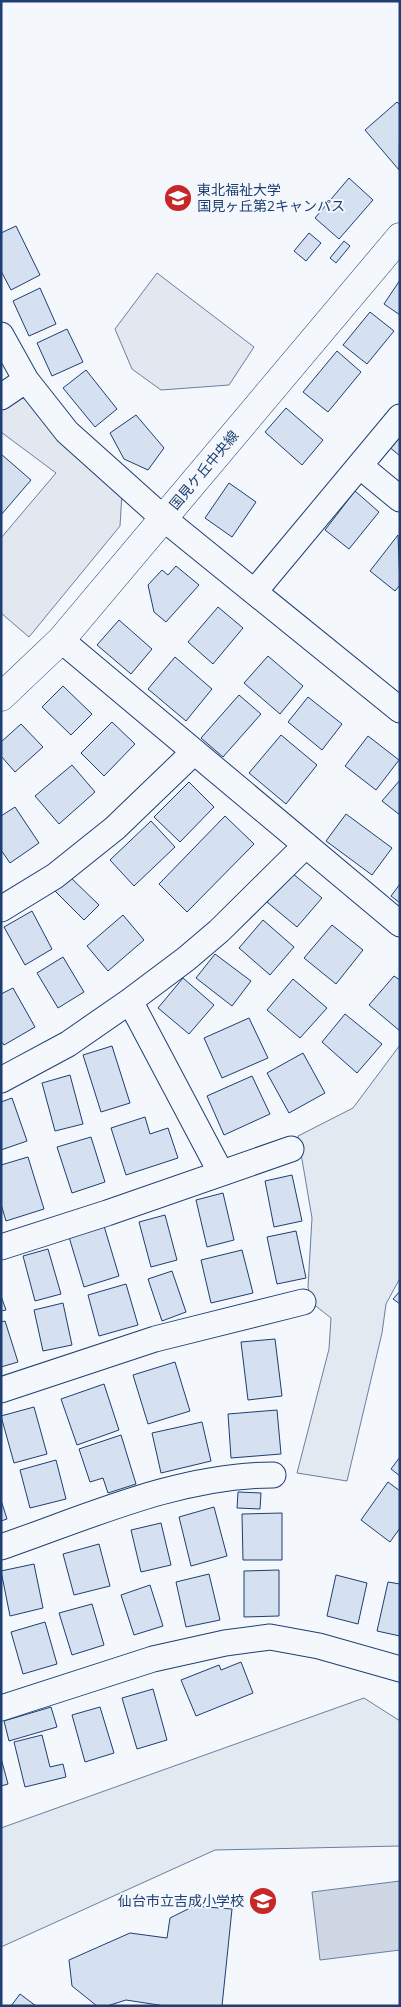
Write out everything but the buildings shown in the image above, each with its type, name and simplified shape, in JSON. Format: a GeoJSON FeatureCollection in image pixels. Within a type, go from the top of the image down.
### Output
{"type":"FeatureCollection","features":[{"type":"Feature","properties":{"kind":"street","name":"国見ケ丘中央線"},"geometry":{"type":"LineString","coordinates":[[1,697],[61,640],[400,237]]}},
{"type":"Feature","properties":{"kind":"street"},"geometry":{"type":"LineString","coordinates":[[1,334],[26,380],[67,432],[163,518],[400,710]]}},
{"type":"Feature","properties":{"kind":"street"},"geometry":{"type":"LineString","coordinates":[[1,397],[26,380]]}},
{"type":"Feature","properties":{"kind":"street"},"geometry":{"type":"LineString","coordinates":[[255,591],[400,417]]}},
{"type":"Feature","properties":{"kind":"street"},"geometry":{"type":"LineString","coordinates":[[360,466],[400,499]]}},
{"type":"Feature","properties":{"kind":"street"},"geometry":{"type":"LineString","coordinates":[[61,640],[400,924]]}},
{"type":"Feature","properties":{"kind":"street"},"geometry":{"type":"LineString","coordinates":[[1,910],[55,876],[115,828],[194,752]]}},
{"type":"Feature","properties":{"kind":"street"},"geometry":{"type":"LineString","coordinates":[[1,1080],[68,1044],[130,1001],[220,931],[306,845]]}},
{"type":"Feature","properties":{"kind":"street"},"geometry":{"type":"LineString","coordinates":[[130,1001],[221,1173]]}},
{"type":"Feature","properties":{"kind":"street"},"geometry":{"type":"LineString","coordinates":[[1,1247],[107,1214],[291,1148]]}},
{"type":"Feature","properties":{"kind":"street"},"geometry":{"type":"LineString","coordinates":[[1,1390],[155,1339],[303,1302]]}},
{"type":"Feature","properties":{"kind":"street"},"geometry":{"type":"LineString","coordinates":[[1,1547],[144,1498],[189,1485],[248,1475],[272,1475]]}},
{"type":"Feature","properties":{"kind":"street"},"geometry":{"type":"LineString","coordinates":[[1,1708],[154,1659],[225,1643],[270,1637],[319,1646],[400,1669]]}},
{"type":"Feature","properties":{"kind":"shaded area"},"geometry":{"type":"Polygon","coordinates":[[[157,273],[254,347],[229,385],[161,390],[132,369],[115,329],[157,273]]]}},
{"type":"Feature","properties":{"kind":"shaded area"},"geometry":{"type":"Polygon","coordinates":[[[15,397],[27,399],[122,493],[120,526],[29,637],[1,613],[1,538],[56,473],[1,432],[1,410],[15,397]]]}},
{"type":"Feature","properties":{"kind":"shaded area"},"geometry":{"type":"Polygon","coordinates":[[[400,1045],[400,1278],[386,1304],[382,1333],[347,1481],[297,1473],[329,1349],[331,1318],[312,1303],[308,1287],[312,1218],[298,1136],[353,1108],[400,1045]]]}},
{"type":"Feature","properties":{"kind":"shaded area"},"geometry":{"type":"Polygon","coordinates":[[[364,1698],[400,1721],[400,1846],[215,1850],[1,1947],[1,1828],[364,1698]]]}},
{"type":"Feature","properties":{"kind":"shaded area"},"geometry":{"type":"Polygon","coordinates":[[[400,1881],[400,1950],[320,1960],[312,1892],[400,1881]]]}},
{"type":"Feature","properties":{"kind":"place","name":"東北福祉大学 国見ヶ丘第2キャンパス"},"geometry":{"type":"Point","coordinates":[178,198]}},
{"type":"Feature","properties":{"kind":"place","name":"仙台市立吉成小学校"},"geometry":{"type":"Point","coordinates":[263,1901]}}]}
